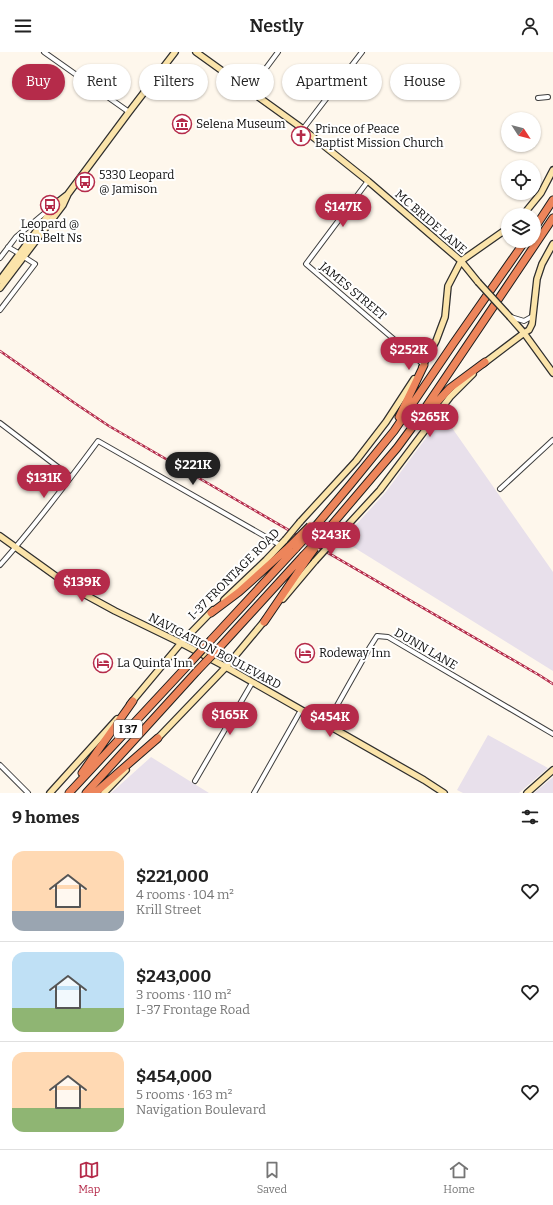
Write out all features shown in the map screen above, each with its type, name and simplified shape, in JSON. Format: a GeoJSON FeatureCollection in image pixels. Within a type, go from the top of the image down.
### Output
{"type":"FeatureCollection","features":[{"type":"Feature","properties":{"kind":"highway"},"geometry":{"type":"LineString","coordinates":[[542,217],[545,207],[553,193]]}},
{"type":"Feature","properties":{"kind":"highway"},"geometry":{"type":"LineString","coordinates":[[542,217],[553,200]]}},
{"type":"Feature","properties":{"kind":"highway"},"geometry":{"type":"LineString","coordinates":[[264,622],[305,558],[411,430],[552,220]]}},
{"type":"Feature","properties":{"kind":"highway"},"geometry":{"type":"LineString","coordinates":[[210,613],[239,592],[293,547],[334,504],[394,431],[520,248]]}},
{"type":"Feature","properties":{"kind":"highway"},"geometry":{"type":"LineString","coordinates":[[411,430],[450,388],[485,362]]}},
{"type":"Feature","properties":{"kind":"highway"},"geometry":{"type":"LineString","coordinates":[[364,468],[398,418],[424,365]]}},
{"type":"Feature","properties":{"kind":"highway","name":"I 37"},"geometry":{"type":"LineString","coordinates":[[69,793],[211,640],[293,547]]}},
{"type":"Feature","properties":{"kind":"highway","name":"I 37"},"geometry":{"type":"LineString","coordinates":[[86,793],[197,671],[305,558]]}},
{"type":"Feature","properties":{"kind":"highway"},"geometry":{"type":"LineString","coordinates":[[69,793],[133,701]]}},
{"type":"Feature","properties":{"kind":"highway"},"geometry":{"type":"LineString","coordinates":[[95,793],[158,738]]}},
{"type":"Feature","properties":{"kind":"main road"},"geometry":{"type":"LineString","coordinates":[[0,280],[22,256],[63,205],[68,194],[128,112],[175,52]]}},
{"type":"Feature","properties":{"kind":"main road","name":"MC BRIDE LANE"},"geometry":{"type":"LineString","coordinates":[[196,52],[216,67]]}},
{"type":"Feature","properties":{"kind":"main road","name":"MC BRIDE LANE"},"geometry":{"type":"LineString","coordinates":[[261,100],[303,129],[368,181],[461,261],[524,333],[553,373]]}},
{"type":"Feature","properties":{"kind":"main road"},"geometry":{"type":"LineString","coordinates":[[529,208],[541,193],[553,170]]}},
{"type":"Feature","properties":{"kind":"main road"},"geometry":{"type":"LineString","coordinates":[[0,288],[58,202],[68,194]]}},
{"type":"Feature","properties":{"kind":"main road","name":"I-37 FRONTAGE ROAD"},"geometry":{"type":"LineString","coordinates":[[50,793],[133,701],[181,643],[210,613],[266,560],[356,461],[386,422],[424,365],[436,341],[445,317],[448,286],[461,261],[501,233]]}},
{"type":"Feature","properties":{"kind":"main road"},"geometry":{"type":"LineString","coordinates":[[104,793],[226,667],[315,561],[380,489],[450,397],[485,362],[530,328],[533,316],[537,279],[542,264],[553,244]]}},
{"type":"Feature","properties":{"kind":"main road","name":"NAVIGATION BOULEVARD"},"geometry":{"type":"LineString","coordinates":[[0,536],[70,586],[115,611],[226,667],[424,780],[444,793]]}},
{"type":"Feature","properties":{"kind":"main road"},"geometry":{"type":"LineString","coordinates":[[527,793],[553,770]]}},
{"type":"Feature","properties":{"kind":"street"},"geometry":{"type":"LineString","coordinates":[[44,52],[128,112]]}},
{"type":"Feature","properties":{"kind":"street"},"geometry":{"type":"LineString","coordinates":[[269,64],[278,52]]}},
{"type":"Feature","properties":{"kind":"street"},"geometry":{"type":"LineString","coordinates":[[303,129],[362,52]]}},
{"type":"Feature","properties":{"kind":"street"},"geometry":{"type":"LineString","coordinates":[[538,98],[548,97]]}},
{"type":"Feature","properties":{"kind":"street","name":"JAMES STREET"},"geometry":{"type":"LineString","coordinates":[[368,181],[306,264],[424,365]]}},
{"type":"Feature","properties":{"kind":"street"},"geometry":{"type":"LineString","coordinates":[[0,258],[2,252],[25,228],[58,202]]}},
{"type":"Feature","properties":{"kind":"street"},"geometry":{"type":"LineString","coordinates":[[0,310],[35,264],[8,247]]}},
{"type":"Feature","properties":{"kind":"street"},"geometry":{"type":"LineString","coordinates":[[510,317],[524,321],[533,316]]}},
{"type":"Feature","properties":{"kind":"street"},"geometry":{"type":"LineString","coordinates":[[0,423],[71,477]]}},
{"type":"Feature","properties":{"kind":"street"},"geometry":{"type":"LineString","coordinates":[[0,565],[71,477],[98,440],[280,545]]}},
{"type":"Feature","properties":{"kind":"street"},"geometry":{"type":"LineString","coordinates":[[500,488],[553,440]]}},
{"type":"Feature","properties":{"kind":"street","name":"DUNN LANE"},"geometry":{"type":"LineString","coordinates":[[326,725],[377,636],[388,637],[553,734]]}},
{"type":"Feature","properties":{"kind":"street"},"geometry":{"type":"LineString","coordinates":[[195,781],[252,682]]}},
{"type":"Feature","properties":{"kind":"street"},"geometry":{"type":"LineString","coordinates":[[254,793],[301,710]]}},
{"type":"Feature","properties":{"kind":"street"},"geometry":{"type":"LineString","coordinates":[[0,765],[28,793]]}},
{"type":"Feature","properties":{"kind":"shaded area"},"geometry":{"type":"Polygon","coordinates":[[[443,415],[553,572],[553,671],[342,540],[385,493],[443,415]]]}},
{"type":"Feature","properties":{"kind":"shaded area"},"geometry":{"type":"Polygon","coordinates":[[[488,735],[548,768],[519,793],[463,793],[457,790],[488,735]]]}},
{"type":"Feature","properties":{"kind":"shaded area"},"geometry":{"type":"Polygon","coordinates":[[[151,757],[209,793],[111,793],[151,757]]]}},
{"type":"Feature","properties":{"kind":"shaded area"},"geometry":{"type":"Polygon","coordinates":[[[553,777],[553,793],[534,793],[553,777]]]}},
{"type":"Feature","properties":{"kind":"railway"},"geometry":{"type":"LineString","coordinates":[[0,351],[109,426],[553,684]]}},
{"type":"Feature","properties":{"kind":"place","name":"Selena Museum"},"geometry":{"type":"Point","coordinates":[182,124]}},
{"type":"Feature","properties":{"kind":"place","name":"Prince of Peace Baptist Mission Church"},"geometry":{"type":"Point","coordinates":[301,136]}},
{"type":"Feature","properties":{"kind":"place","name":"5330 Leopard @ Jamison"},"geometry":{"type":"Point","coordinates":[85,182]}},
{"type":"Feature","properties":{"kind":"place","name":"Leopard @ Sun Belt Ns"},"geometry":{"type":"Point","coordinates":[50,205]}},
{"type":"Feature","properties":{"kind":"place","name":"Rodeway Inn"},"geometry":{"type":"Point","coordinates":[305,653]}},
{"type":"Feature","properties":{"kind":"place","name":"La Quinta Inn"},"geometry":{"type":"Point","coordinates":[103,663]}}]}
